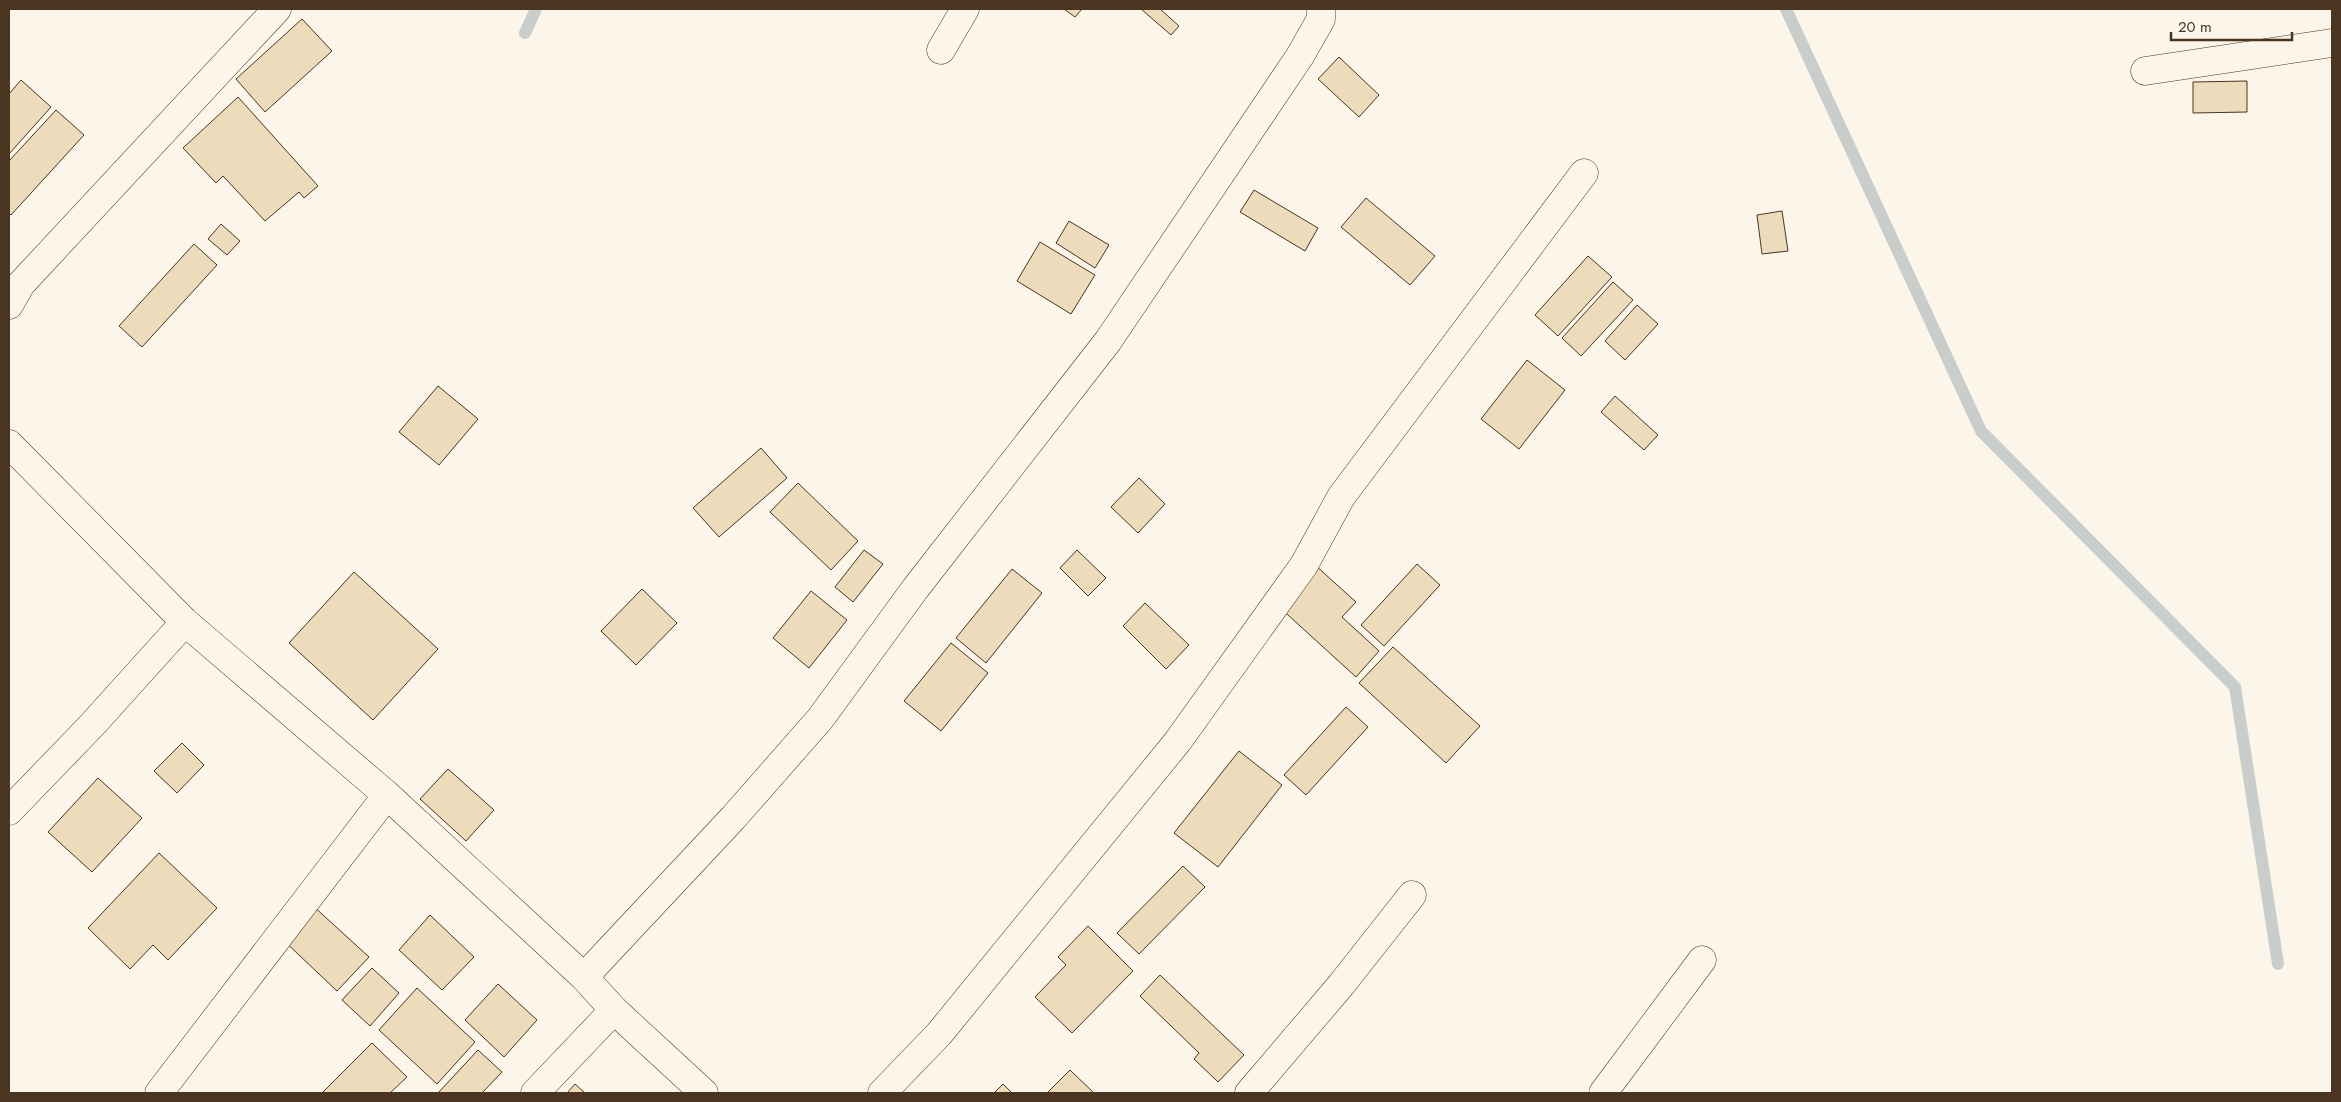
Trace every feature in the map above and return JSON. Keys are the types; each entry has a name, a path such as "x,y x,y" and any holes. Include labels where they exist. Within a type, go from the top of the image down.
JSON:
{"street":[{"path":"9,304 22,284 277,9"},
{"path":"941,50 965,9"},
{"path":"584,977 733,818 820,719 916,589 1108,342 1300,56 1321,19 1321,9"},
{"path":"2145,71 2332,43"},
{"path":"882,1093 939,1034 1178,741 1304,565 1341,496 1584,172"},
{"path":"9,444 185,622 387,795 584,977 614,1010 704,1093"},
{"path":"9,811 92,726 185,622"},
{"path":"159,1093 387,795"},
{"path":"1249,1093 1341,984 1412,894"},
{"path":"1603,1093 1702,960"},
{"path":"535,1093 614,1010"}],"building":[{"path":"1064,9 1082,9 1075,17"},
{"path":"1141,9 1160,9 1179,26 1171,35"},
{"path":"302,19 332,51 265,112 236,79"},
{"path":"1339,57 1379,95 1359,117 1318,79"},
{"path":"21,80 51,107 9,154 9,94"},
{"path":"2247,81 2247,112 2193,113 2193,82"},
{"path":"238,97 318,186 304,198 299,192 265,221 223,176 216,183 183,148"},
{"path":"56,110 84,135 11,215 9,213 9,161"},
{"path":"1254,190 1318,228 1305,251 1240,212"},
{"path":"1366,198 1435,256 1410,285 1341,227"},
{"path":"1782,211 1788,251 1762,254 1757,215"},
{"path":"1069,221 1109,245 1095,268 1056,243"},
{"path":"221,224 240,241 227,255 208,239"},
{"path":"1040,242 1095,275 1071,314 1017,281"},
{"path":"194,244 217,265 142,347 119,326"},
{"path":"1588,256 1612,277 1558,336 1535,315"},
{"path":"1613,282 1633,300 1581,356 1562,338"},
{"path":"1637,305 1658,324 1625,360 1605,341"},
{"path":"1527,360 1565,390 1519,449 1481,419"},
{"path":"438,386 478,419 439,465 399,432"},
{"path":"1615,396 1658,435 1644,450 1601,412"},
{"path":"761,448 787,478 719,537 693,508"},
{"path":"1139,478 1165,504 1138,533 1111,507"},
{"path":"798,483 858,541 831,570 770,512"},
{"path":"864,550 883,564 853,602 835,587"},
{"path":"1077,550 1106,578 1088,596 1060,568"},
{"path":"1417,564 1440,585 1384,646 1361,625"},
{"path":"1315,565 1356,602 1342,617 1379,651 1356,677 1277,605"},
{"path":"1012,569 1042,593 986,663 956,638"},
{"path":"354,572 438,649 373,720 289,643"},
{"path":"642,589 677,623 636,665 601,631"},
{"path":"811,591 847,620 809,668 773,638"},
{"path":"1145,603 1189,645 1166,669 1123,626"},
{"path":"951,643 988,673 941,731 904,701"},
{"path":"1393,647 1480,726 1446,763 1359,683"},
{"path":"1346,707 1368,727 1306,795 1284,775"},
{"path":"182,743 204,765 177,793 154,771"},
{"path":"1239,751 1282,785 1218,867 1174,833"},
{"path":"448,769 494,810 466,841 420,799"},
{"path":"98,778 142,818 92,872 48,832"},
{"path":"159,853 217,908 168,960 153,945 130,969 88,928"},
{"path":"1183,866 1205,887 1139,954 1117,933"},
{"path":"311,904 369,957 337,991 280,937"},
{"path":"430,915 474,957 442,990 399,950"},
{"path":"1088,926 1133,971 1072,1033 1035,997 1066,965 1058,957"},
{"path":"372,968 399,993 370,1026 342,1000"},
{"path":"1160,975 1244,1055 1218,1082 1194,1059 1199,1053 1140,996"},
{"path":"498,984 537,1020 504,1057 465,1020"},
{"path":"417,988 475,1042 437,1084 379,1030"},
{"path":"372,1043 407,1077 390,1093 322,1093"},
{"path":"478,1050 502,1072 482,1093 438,1093"},
{"path":"1070,1070 1094,1093 1047,1093"},
{"path":"575,1084 585,1093 567,1093"},
{"path":"1003,1084 1012,1093 994,1093"}],"waterway":[{"path":"525,33 536,9"},
{"path":"1786,9 1981,431 2235,687 2278,964"}]}
